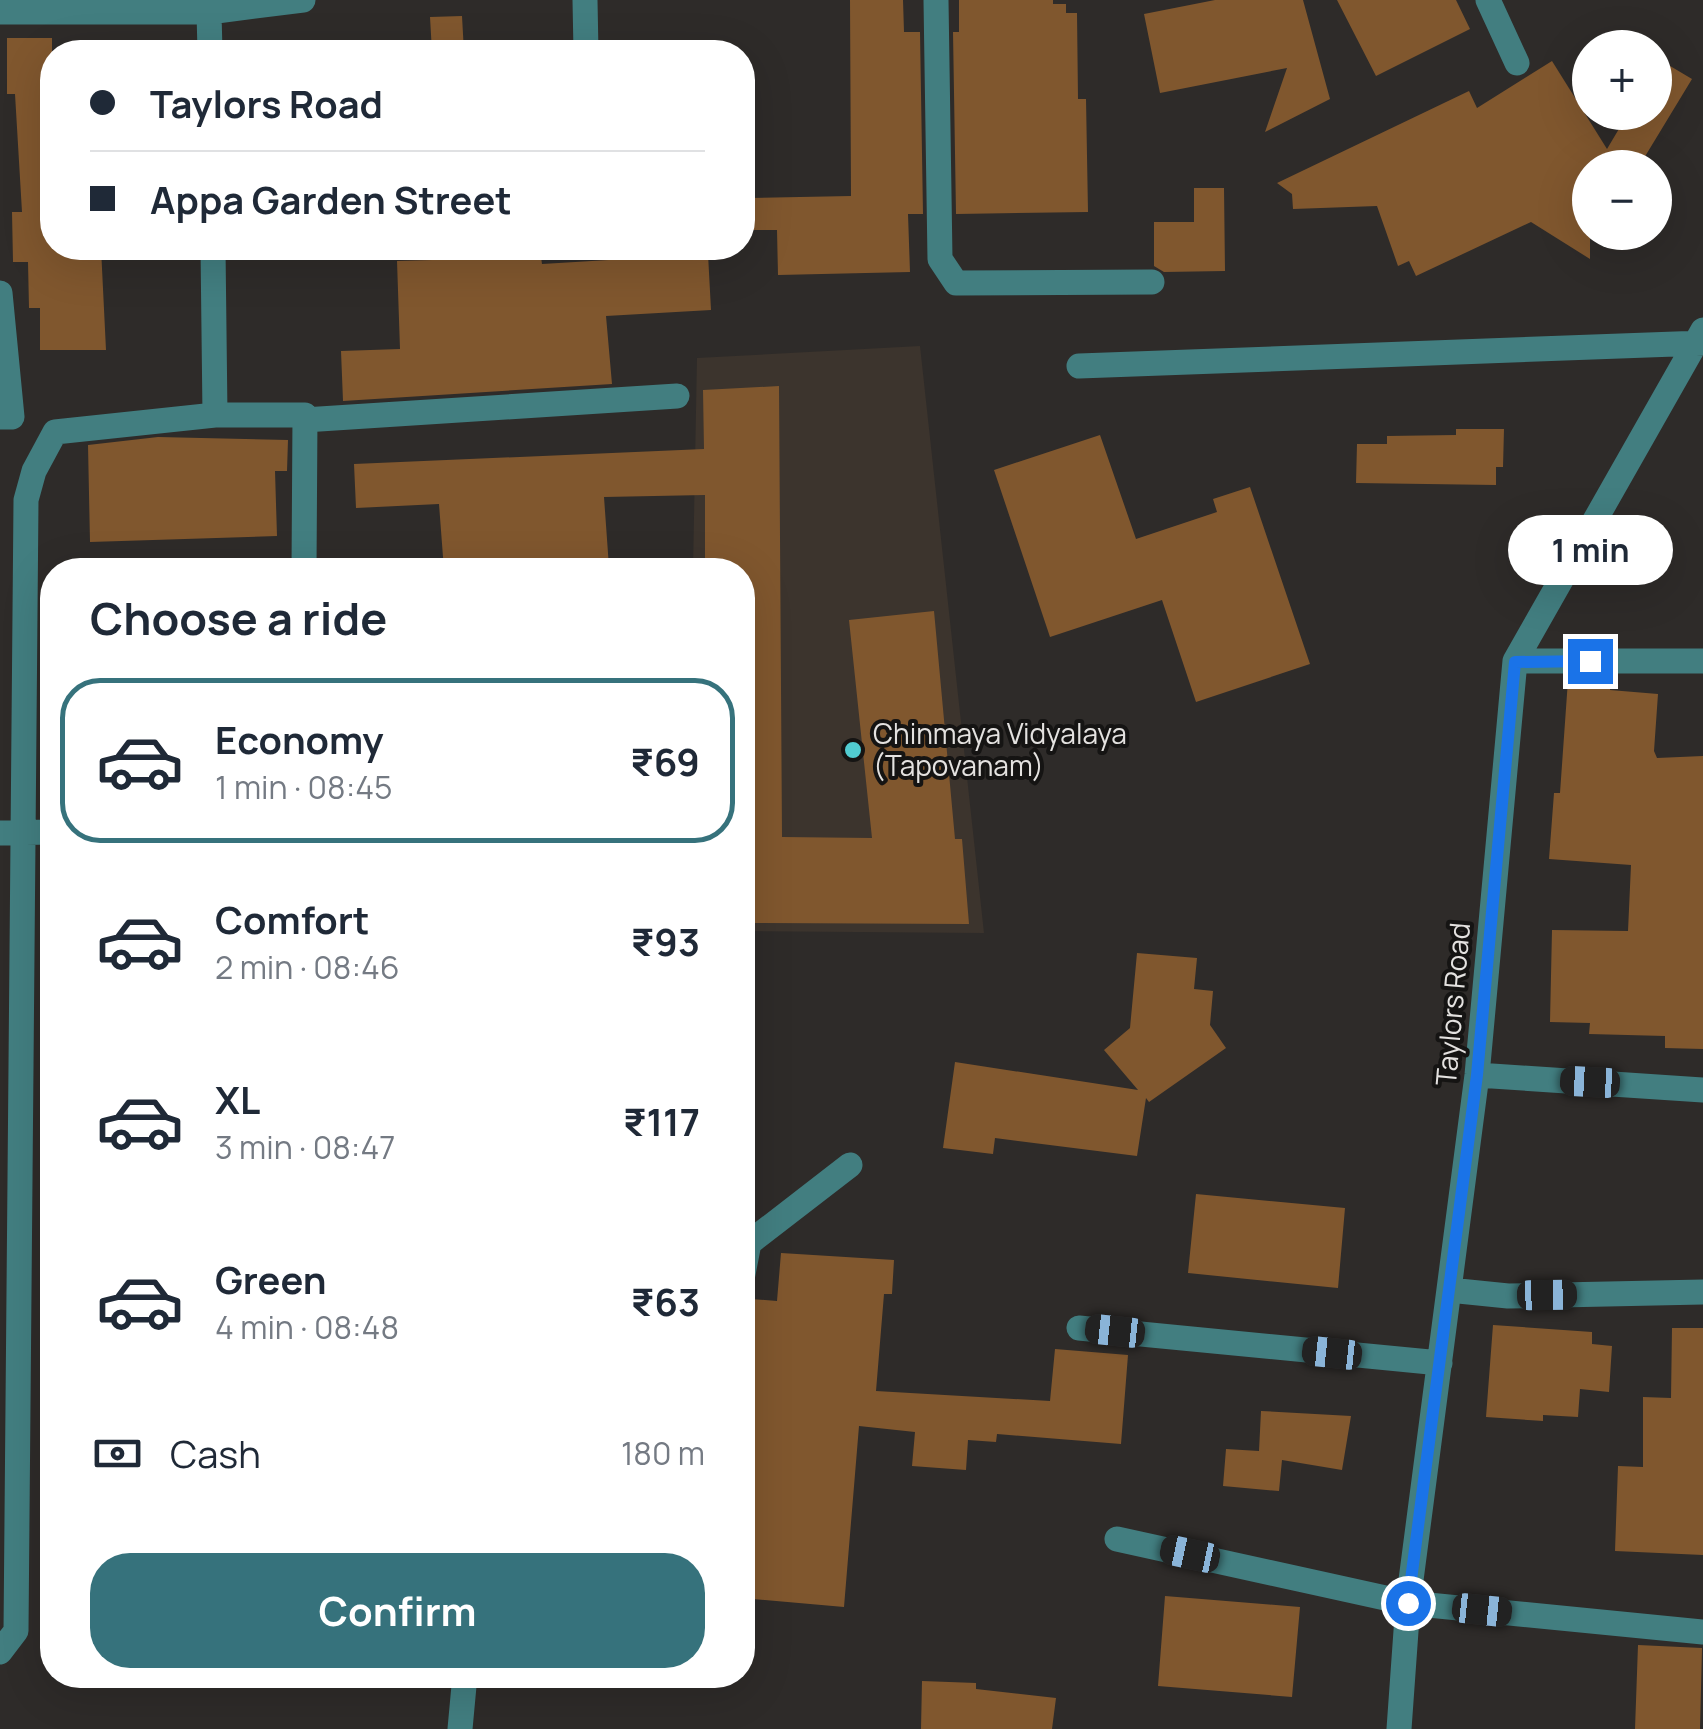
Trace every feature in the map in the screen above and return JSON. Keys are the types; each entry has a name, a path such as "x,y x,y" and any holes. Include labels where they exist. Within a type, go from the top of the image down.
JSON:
{"street":[{"path":"0,12 209,12 303,0"},
{"path":"584,0 586,40"},
{"path":"936,0 940,260 956,283 1152,282"},
{"path":"1488,0 1517,63"},
{"path":"209,12 210,40"},
{"path":"212,260 215,415"},
{"path":"0,293 12,417 0,417"},
{"path":"1079,366 1700,339"},
{"name":"Taylors Road","path":"1399,1729 1408,1603 1477,1075 1515,662 1700,339"},
{"path":"304,420 677,396"},
{"path":"0,1652 16,1631 11,832 26,500 40,457 55,432 215,415 305,415 304,558"},
{"path":"1515,662 1703,661"},
{"path":"11,832 40,832"},
{"path":"1477,1075 1703,1090"},
{"path":"755,1238 850,1165"},
{"path":"1449,1290 1508,1296 1703,1292"},
{"path":"1079,1328 1440,1364"},
{"path":"1117,1538 1408,1603 1703,1632"},
{"path":"460,1729 464,1688"}],"shaded area":[{"name":"Chinmaya Vidyalaya (Tapovanam)","path":"920,346 984,933 755,931 755,558 693,558 697,358"}],"building":[{"path":"850,0 903,0 904,32 920,32 923,214 908,214 910,272 778,275 777,230 755,230 755,198 851,196"},
{"path":"959,0 1053,0 1053,4 1066,4 1066,13 1077,13 1078,99 1086,99 1088,212 956,214 953,32 959,32"},
{"path":"1215,0 1303,0 1330,99 1265,132 1287,68 1160,93 1144,14"},
{"path":"1337,0 1456,0 1470,29 1376,76"},
{"path":"462,16 463,40 431,40 430,17"},
{"path":"7,38 52,38 40,40 40,260 102,260 106,350 40,350 40,308 29,308 28,262 13,262 12,212 22,212 15,94 7,94"},
{"path":"1552,61 1572,93 1572,130 1595,130 1607,149 1618,130 1661,130 1649,150 1572,150 1572,248 1531,222 1416,276 1409,261 1398,266 1377,206 1293,209 1292,194 1277,183 1469,91 1477,108"},
{"path":"1672,67 1692,79 1672,112"},
{"path":"1194,188 1224,188 1225,271 1164,272 1154,266 1154,222 1194,222"},
{"path":"1576,250 1590,250 1590,259"},
{"path":"541,260 542,264 708,260 711,310 606,316 612,384 343,401 341,351 400,349 397,261"},
{"path":"779,386 782,837 872,838 849,620 934,611 955,839 962,839 969,924 755,923 755,558 705,558 705,495 604,497 608,558 443,558 439,504 356,508 354,464 704,449 703,390"},
{"path":"1456,429 1504,429 1503,467 1496,467 1496,485 1356,483 1357,444 1387,444 1387,436 1456,435"},
{"path":"1100,435 1136,539 1217,512 1213,499 1250,487 1310,664 1196,702 1162,600 1050,637 994,470"},
{"path":"158,437 288,440 287,471 275,471 277,536 90,542 88,445"},
{"path":"1568,680 1610,683 1610,690 1658,694 1654,751 1657,758 1703,756 1703,1049 1665,1048 1665,1036 1589,1034 1590,1023 1550,1022 1552,930 1628,931 1631,865 1549,859 1554,793 1560,793"},
{"path":"1137,953 1197,958 1194,989 1213,991 1210,1025 1226,1048 1149,1102 1146,1098 1137,1156 995,1138 993,1154 943,1148 955,1062 1138,1090 1104,1050 1130,1028"},
{"path":"1196,1194 1345,1208 1338,1288 1188,1273"},
{"path":"781,1253 894,1260 892,1294 884,1294 876,1391 1050,1401 1055,1349 1128,1355 1121,1444 997,1434 996,1442 968,1440 966,1470 912,1466 915,1432 859,1426 844,1607 755,1599 755,1299 777,1301"},
{"path":"1493,1325 1592,1332 1592,1344 1612,1346 1609,1392 1580,1389 1578,1417 1543,1415 1543,1421 1486,1417"},
{"path":"1672,1328 1703,1328 1703,1555 1615,1551 1618,1466 1643,1467 1643,1397 1671,1398"},
{"path":"1261,1411 1351,1416 1342,1470 1282,1460 1279,1491 1223,1486 1226,1449 1259,1451"},
{"path":"1165,1596 1300,1607 1292,1697 1158,1686"},
{"path":"1638,1645 1702,1648 1700,1729 1635,1729"},
{"path":"922,1681 976,1683 976,1689 1056,1698 1052,1729 921,1729"}],"place":[{"name":"Chinmaya Vidyalaya (Tapovanam)","path":"853,750"}],"route":[{"path":"1408,1603 1477,1075 1515,662 1590,661"}]}
